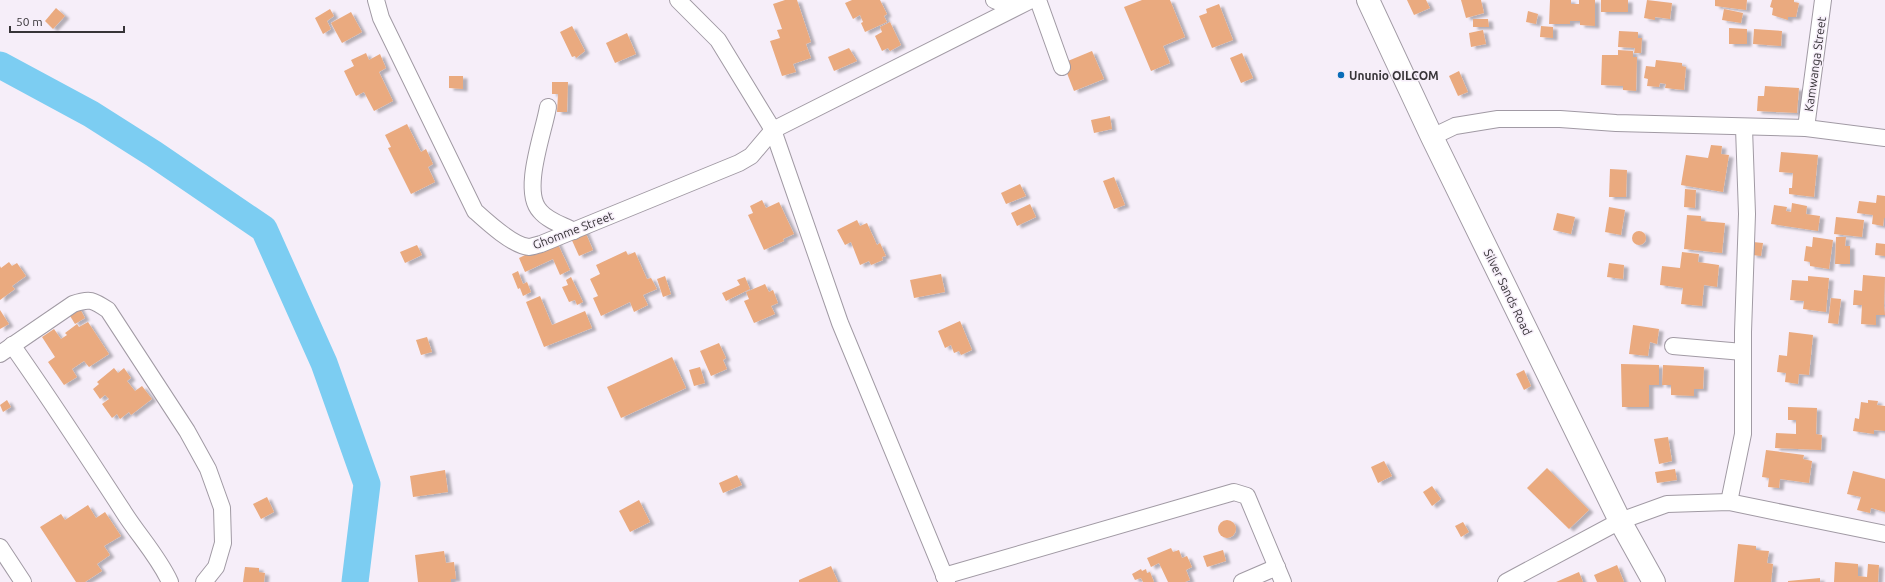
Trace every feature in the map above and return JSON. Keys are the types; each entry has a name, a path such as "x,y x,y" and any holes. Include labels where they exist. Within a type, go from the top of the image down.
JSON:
{"street":[{"name":"Ghomme Street","path":"376,0 381,18 475,211 484,220 522,245 530,247 541,244 739,164 751,156 773,130"},
{"path":"678,0 718,40 773,130 840,323 946,579 1234,492 1247,496 1280,575 1242,582"},
{"path":"994,0 1004,4 1024,3"},
{"path":"1038,0 1062,67"},
{"name":"Silver Sands Road","path":"1368,0 1432,137 1620,521 1654,582"},
{"name":"Kamwanga Street","path":"1806,128 1823,0"},
{"path":"773,130 1024,3"},
{"path":"548,107 533,177 532,193 535,204 545,216 574,231"},
{"path":"1432,137 1455,126 1498,119 1560,119 1616,123 1744,128 1806,128 1885,138"},
{"path":"1729,502 1743,434 1743,352 1747,214 1744,128"},
{"path":"170,582 164,568 131,524 47,395 6,349 73,304 85,300 94,301 108,310 187,431 208,469 222,508 223,543 216,567 204,582"},
{"path":"1673,346 1743,352"},
{"path":"1506,582 1620,521 1667,504 1729,502 1885,534"},
{"path":"0,546 23,582"}],"building":[{"path":"785,0 797,0 811,42 806,44 811,58 793,64 796,72 782,76 770,41 780,38 777,30 782,29 773,4"},
{"path":"852,0 880,0 887,14 884,16 887,22 865,32 861,23 863,22 860,15 853,19 845,3"},
{"path":"1142,0 1170,0 1185,37 1163,46 1170,63 1151,71 1124,7"},
{"path":"1407,0 1426,0 1430,8 1414,15"},
{"path":"1461,0 1481,0 1484,13 1466,18"},
{"path":"1550,0 1571,0 1571,4 1579,4 1579,0 1595,0 1595,26 1580,25 1580,21 1570,21 1570,24 1549,24"},
{"path":"1601,0 1628,0 1628,12 1601,12"},
{"path":"1647,0 1672,3 1670,19 1655,17 1655,20 1644,18"},
{"path":"1715,0 1747,0 1746,10 1715,6"},
{"path":"1772,0 1794,0 1794,2 1799,3 1796,17 1788,17 1788,20 1772,15 1773,8 1770,7"},
{"path":"1219,4 1233,40 1212,48 1199,16 1207,13 1206,9"},
{"path":"56,8 65,16 53,29 45,21"},
{"path":"330,9 334,16 327,21 331,29 323,34 315,18"},
{"path":"1724,9 1743,13 1741,23 1722,20"},
{"path":"1528,11 1538,14 1536,24 1526,22"},
{"path":"351,12 362,32 342,43 331,23"},
{"path":"1473,19 1488,19 1489,27 1473,27"},
{"path":"890,22 901,45 890,51 888,48 882,51 875,36 882,32 880,27"},
{"path":"572,26 585,51 576,58 575,56 572,57 560,32"},
{"path":"1541,26 1553,27 1553,38 1540,37"},
{"path":"1729,28 1747,29 1747,44 1729,44"},
{"path":"1754,29 1782,31 1781,46 1753,44"},
{"path":"1483,30 1486,44 1471,47 1469,33"},
{"path":"1619,31 1638,32 1638,38 1642,38 1641,53 1634,53 1635,48 1618,47"},
{"path":"627,33 636,54 615,63 606,43"},
{"path":"849,48 857,61 834,71 828,57"},
{"path":"1618,50 1633,51 1633,57 1637,57 1636,91 1623,90 1623,86 1601,85 1602,55 1618,55"},
{"path":"1092,51 1104,79 1074,91 1063,63"},
{"path":"366,53 369,60 380,54 386,68 379,72 393,101 374,111 364,92 356,96 344,71 354,66 351,60"},
{"path":"1242,53 1253,78 1241,83 1230,58"},
{"path":"1656,60 1682,63 1682,66 1686,67 1684,90 1665,88 1666,84 1660,83 1659,87 1647,86 1648,79 1644,78 1646,66 1655,67"},
{"path":"1459,71 1468,92 1458,96 1449,76"},
{"path":"449,76 463,76 463,89 449,88"},
{"path":"552,82 568,82 567,112 557,112 558,94 552,94"},
{"path":"1765,86 1799,88 1797,113 1757,111 1758,96 1764,96"},
{"path":"1110,116 1112,129 1094,133 1091,120"},
{"path":"407,124 421,152 426,149 433,164 428,167 435,182 411,194 388,148 391,147 385,135"},
{"path":"1711,145 1722,146 1721,154 1729,155 1723,192 1681,185 1686,155 1708,158"},
{"path":"1781,152 1818,155 1814,197 1789,194 1789,188 1792,188 1793,173 1779,172"},
{"path":"1610,169 1627,170 1626,197 1609,197"},
{"path":"1114,177 1125,205 1114,209 1103,181"},
{"path":"1020,184 1026,196 1006,204 1001,193"},
{"path":"1685,189 1696,190 1695,208 1684,207"},
{"path":"1877,195 1885,196 1885,218 1883,226 1872,224 1873,215 1857,213 1859,201 1876,203"},
{"path":"762,200 766,208 779,202 794,234 783,239 784,241 764,250 748,215 753,213 750,206"},
{"path":"1792,203 1807,206 1806,214 1820,216 1818,231 1771,224 1774,205 1787,207 1786,211 1791,212"},
{"path":"1030,204 1036,217 1017,226 1011,213"},
{"path":"1609,207 1625,210 1621,235 1605,232"},
{"path":"1557,213 1575,217 1571,234 1553,230"},
{"path":"1687,215 1701,216 1701,221 1725,223 1722,253 1684,249"},
{"path":"1836,217 1864,220 1862,237 1834,234"},
{"path":"857,220 860,226 867,223 877,245 880,243 886,256 882,257 883,260 871,265 869,261 860,265 851,242 845,245 837,230"},
{"path":"584,229 593,250 579,256 570,236"},
{"path":"1636,231 1642,231 1646,235 1646,241 1642,245 1636,245 1632,241 1632,235"},
{"path":"1813,237 1833,240 1829,269 1810,266 1810,262 1804,261 1806,246 1812,247"},
{"path":"1836,237 1846,237 1845,246 1850,246 1850,264 1835,264"},
{"path":"556,240 570,270 560,275 553,259 525,272 519,258"},
{"path":"1753,242 1763,243 1761,256 1752,255"},
{"path":"1876,243 1885,244 1885,256 1875,255"},
{"path":"417,245 422,255 405,263 400,252"},
{"path":"626,251 628,255 635,252 647,279 651,278 657,289 643,295 648,305 634,312 630,302 601,316 593,298 598,296 590,279 600,274 596,265"},
{"path":"1682,252 1699,254 1698,262 1719,265 1717,287 1704,285 1702,306 1681,304 1683,288 1660,285 1662,266 1680,268"},
{"path":"9,262 12,266 17,263 26,276 12,286 15,289 0,300 0,266 1,268"},
{"path":"1609,263 1624,265 1623,279 1607,277"},
{"path":"518,271 523,284 527,282 531,292 523,296 520,288 518,289 512,274"},
{"path":"941,274 945,292 914,298 910,280"},
{"path":"1863,275 1885,277 1885,315 1876,315 1876,325 1861,324 1862,305 1853,305 1854,290 1862,291"},
{"path":"665,276 671,294 663,297 657,279"},
{"path":"1808,276 1829,278 1826,312 1803,309 1804,301 1790,300 1792,280 1808,281"},
{"path":"571,277 583,302 577,305 575,300 569,302 562,287 568,285 566,280"},
{"path":"745,277 750,289 726,301 722,293 740,285 737,280"},
{"path":"765,284 769,292 773,290 778,303 771,306 775,314 754,323 744,301 749,299 746,292"},
{"path":"540,296 552,325 585,311 592,328 544,347 526,302"},
{"path":"1831,298 1841,299 1838,324 1828,323"},
{"path":"78,305 85,318 75,324 67,311"},
{"path":"0,310 9,324 0,329"},
{"path":"960,321 972,350 961,355 959,351 954,353 951,345 945,348 938,331"},
{"path":"88,322 109,354 89,367 84,361 72,369 77,377 64,385 48,362 55,357 42,337 54,329 61,339 67,335 65,333 77,324 79,327"},
{"path":"1633,325 1659,329 1657,344 1650,342 1648,356 1629,354"},
{"path":"1789,332 1813,335 1809,375 1799,374 1798,384 1785,382 1786,373 1777,372 1779,355 1787,356"},
{"path":"427,337 432,352 421,355 416,340"},
{"path":"719,343 726,358 723,360 727,369 711,376 700,351"},
{"path":"672,357 686,388 621,418 607,387"},
{"path":"1621,364 1659,365 1659,385 1649,385 1649,407 1622,407"},
{"path":"1663,365 1704,367 1703,389 1694,389 1694,396 1671,395 1671,385 1662,385"},
{"path":"700,367 705,383 694,386 689,370"},
{"path":"114,368 118,373 124,368 131,378 127,381 135,391 142,386 152,399 131,415 129,412 120,419 117,414 112,418 102,404 109,399 105,395 100,399 93,389 99,384 97,382"},
{"path":"1524,370 1531,386 1524,390 1516,374"},
{"path":"7,400 11,407 3,412 0,405"},
{"path":"1868,400 1878,401 1877,405 1885,406 1885,431 1874,430 1874,434 1853,431 1855,418 1859,419 1861,402 1868,403"},
{"path":"1788,407 1817,408 1816,434 1822,435 1821,450 1775,448 1776,433 1796,434 1796,420 1788,420"},
{"path":"1668,437 1672,461 1659,464 1654,439"},
{"path":"1766,450 1804,455 1803,459 1812,461 1809,483 1780,479 1779,488 1768,487 1769,478 1762,477"},
{"path":"1384,461 1392,476 1378,483 1371,467"},
{"path":"1547,468 1589,510 1569,529 1527,488"},
{"path":"1675,469 1677,480 1657,483 1655,472"},
{"path":"445,470 448,492 413,497 410,476"},
{"path":"1853,471 1885,479 1885,512 1871,508 1870,513 1857,510 1861,497 1847,494"},
{"path":"737,475 742,485 723,493 719,483"},
{"path":"1432,486 1441,499 1432,506 1423,492"},
{"path":"267,497 274,512 261,519 253,504"},
{"path":"639,500 650,522 630,532 619,511"},
{"path":"88,505 96,518 105,512 121,536 104,546 110,555 97,564 102,571 85,582 76,582 40,527 61,514 65,520"},
{"path":"1223,520 1231,520 1236,525 1234,536 1231,538 1223,538 1218,533 1218,525"},
{"path":"1463,522 1469,532 1461,537 1455,526"},
{"path":"1738,544 1756,546 1756,550 1769,551 1767,563 1773,564 1771,582 1734,582"},
{"path":"1171,548 1173,552 1179,550 1182,558 1187,556 1192,567 1186,570 1190,580 1185,582 1168,582 1159,563 1151,567 1147,558"},
{"path":"1223,550 1226,561 1207,567 1203,556"},
{"path":"444,551 446,563 454,562 456,579 451,579 451,582 418,582 415,555"},
{"path":"1835,562 1858,564 1858,576 1867,577 1868,564 1879,565 1878,582 1834,582"},
{"path":"1617,565 1624,582 1597,582 1594,575"},
{"path":"831,566 838,582 799,582 799,580"},
{"path":"245,567 259,568 259,572 265,573 264,582 243,582"},
{"path":"1141,569 1142,571 1146,569 1147,573 1150,572 1154,582 1143,582 1141,578 1135,580 1132,574"},
{"path":"1579,572 1583,582 1556,582"},
{"path":"1820,578 1820,582 1788,582 1788,581"}],"waterway":[{"path":"0,65 91,114 154,154 264,229 324,363 367,484 355,582"}],"place":[{"name":"Ununio OILCOM","path":"1341,75"}]}
